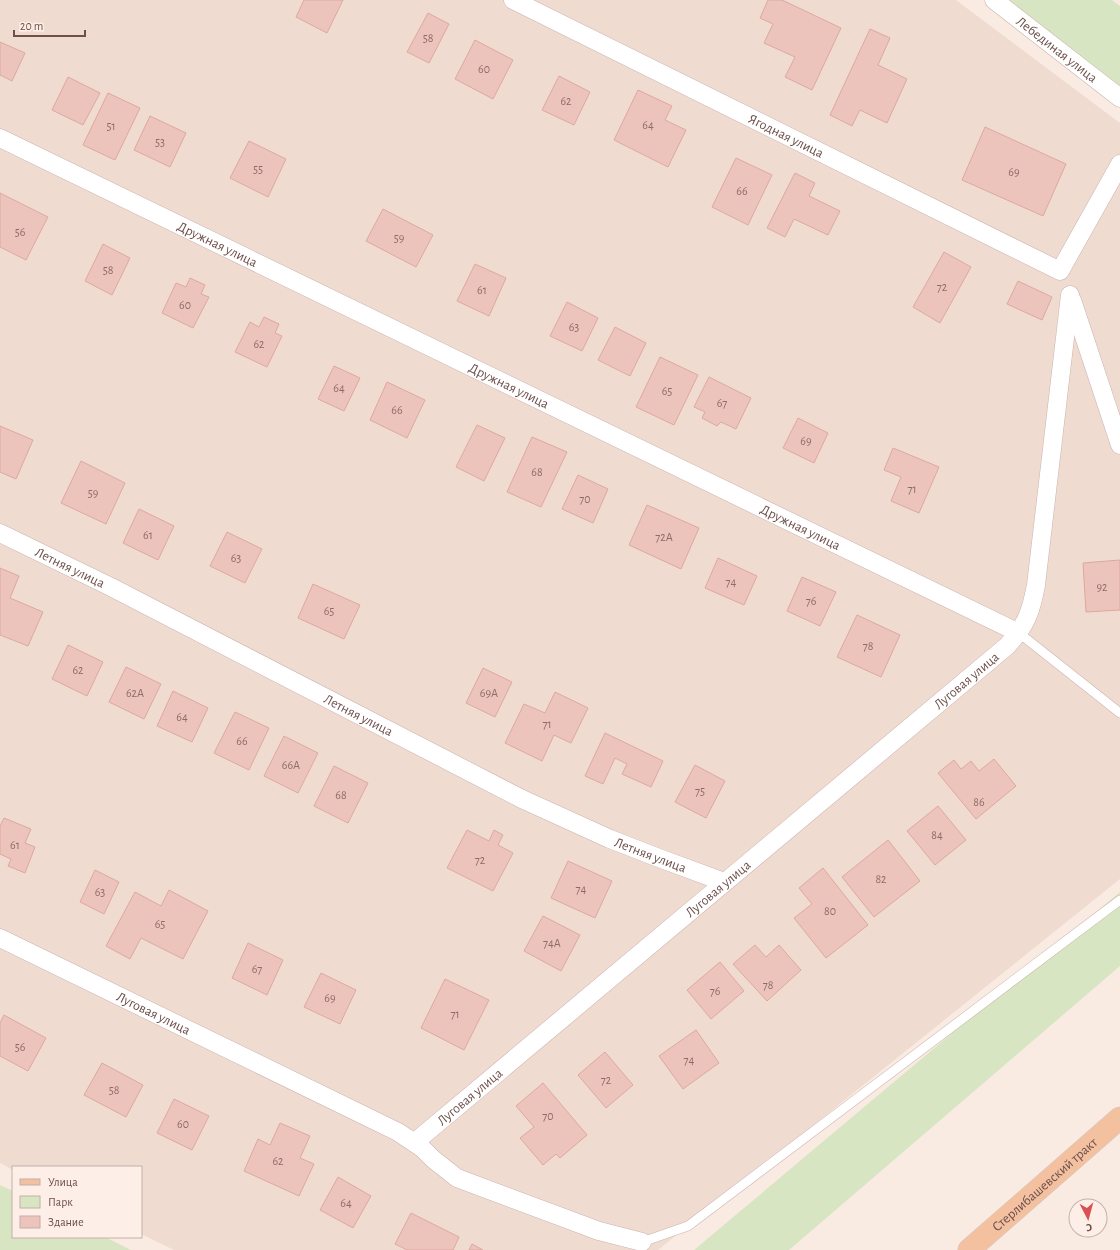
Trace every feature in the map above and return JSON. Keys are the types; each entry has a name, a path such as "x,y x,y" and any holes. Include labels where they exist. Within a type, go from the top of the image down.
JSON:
{"main road":[{"name":"Стерлибашевский тракт","path":"969,1250 1120,1118"}],"street":[{"name":"Ягодная улица","path":"513,0 1060,270 1120,164"},
{"name":"Лебединая улица","path":"994,0 1120,98"},
{"name":"Дружная улица","path":"0,138 1019,633"},
{"name":"Луговая улица","path":"415,1142 1000,651 1019,633 1033,605 1070,295 1120,445"},
{"name":"Летняя улица","path":"0,533 118,591 534,805 610,839 724,882"},
{"name":"Луговая улица","path":"0,938 398,1132 415,1142 457,1178 599,1231 642,1242"}],"lane":[{"path":"1019,633 1120,713"},
{"path":"642,1242 688,1226 1120,900"}],"shaded area":[{"path":"0,0 956,0 1120,123 1120,879 658,1250 174,1250 142,1234 142,1166 12,1166 12,1169 0,1163"}],"green space":[{"path":"990,0 1112,0 1120,6 1120,92"},
{"path":"1120,892 1120,966 789,1250 694,1250"},
{"path":"0,1185 12,1191 12,1238 107,1238 131,1250 0,1250"}],"building":[{"path":"304,0 343,0 327,33 296,17"},
{"path":"768,0 782,0 841,28 812,90 785,77 795,57 764,43 773,24 760,18"},
{"path":"428,13 449,24 429,63 407,52"},
{"path":"870,29 890,38 878,65 907,79 887,123 860,110 852,126 830,115"},
{"path":"475,40 513,60 493,99 455,79"},
{"path":"0,42 25,53 12,81 0,75"},
{"path":"559,76 590,92 574,125 542,110"},
{"path":"68,77 100,93 83,125 52,110"},
{"path":"638,90 672,106 665,120 686,130 668,167 614,140"},
{"path":"108,93 140,108 115,160 83,145"},
{"path":"150,116 186,133 170,167 134,150"},
{"path":"985,127 1066,164 1043,216 962,180"},
{"path":"249,141 286,159 268,197 230,178"},
{"path":"736,158 772,175 748,225 712,207"},
{"path":"795,173 815,183 809,196 840,211 828,235 794,219 785,237 767,228"},
{"path":"0,193 48,217 26,260 0,247"},
{"path":"383,209 433,235 416,267 366,241"},
{"path":"103,244 130,258 112,295 85,281"},
{"path":"944,252 971,267 940,323 913,307"},
{"path":"475,264 506,278 489,316 457,301"},
{"path":"190,278 205,285 201,294 209,297 193,328 162,313 176,283 186,287"},
{"path":"1018,281 1052,297 1042,320 1007,304"},
{"path":"567,302 598,318 582,351 550,336"},
{"path":"264,317 279,324 275,333 282,336 267,367 235,352 250,322 259,327"},
{"path":"615,327 646,343 630,376 598,360"},
{"path":"660,357 698,375 674,425 636,407"},
{"path":"334,366 360,378 344,411 318,399"},
{"path":"709,377 751,398 736,429 721,422 717,426 702,418 705,412 694,407"},
{"path":"387,382 425,400 407,438 370,420"},
{"path":"798,418 828,433 814,463 783,448"},
{"path":"477,425 505,438 484,481 456,467"},
{"path":"0,426 33,440 16,479 0,472"},
{"path":"532,437 567,452 541,507 507,492"},
{"path":"893,448 939,467 919,513 891,501 901,477 884,470"},
{"path":"81,461 125,483 106,524 61,503"},
{"path":"578,475 608,489 593,523 562,509"},
{"path":"647,505 699,528 681,569 629,545"},
{"path":"139,509 174,526 158,560 123,543"},
{"path":"227,532 262,549 245,583 210,566"},
{"path":"718,558 757,576 744,605 705,588"},
{"path":"1120,560 1120,610 1086,612 1083,563"},
{"path":"0,568 19,576 10,598 43,612 28,646 0,635"},
{"path":"802,577 836,592 820,626 787,611"},
{"path":"313,584 360,605 344,639 298,618"},
{"path":"857,615 900,635 881,677 837,657"},
{"path":"68,645 103,662 87,696 52,679"},
{"path":"126,667 161,684 144,719 109,702"},
{"path":"483,668 512,682 495,717 466,703"},
{"path":"173,691 208,708 192,742 157,726"},
{"path":"555,692 588,708 571,743 554,735 542,761 505,743 524,704 545,713"},
{"path":"235,712 269,728 249,770 214,753"},
{"path":"605,733 663,761 651,787 622,774 627,764 615,758 603,784 585,776"},
{"path":"284,736 318,753 298,793 264,776"},
{"path":"994,759 1016,786 976,819 938,773 954,760 961,769 971,761 979,771"},
{"path":"695,765 725,781 706,818 675,802"},
{"path":"334,766 368,783 348,823 314,806"},
{"path":"938,806 966,840 935,865 907,831"},
{"path":"4,818 31,829 25,843 35,847 25,873 8,866 11,859 0,854 0,826"},
{"path":"467,830 489,841 494,830 503,835 498,845 513,853 493,891 447,868"},
{"path":"888,840 920,881 874,917 842,877"},
{"path":"568,861 612,881 595,918 551,898"},
{"path":"823,868 868,925 826,958 794,918 812,904 799,888"},
{"path":"95,870 119,882 104,914 80,902"},
{"path":"169,890 208,911 183,959 141,938 130,959 106,946 135,892 161,906"},
{"path":"543,916 580,935 561,971 524,951"},
{"path":"248,943 283,960 267,995 232,978"},
{"path":"755,945 766,957 779,945 801,970 767,1001 733,964"},
{"path":"720,962 744,991 711,1019 687,990"},
{"path":"321,973 356,990 340,1024 304,1007"},
{"path":"445,979 489,1000 464,1050 421,1028"},
{"path":"4,1015 46,1038 28,1071 0,1056 0,1023"},
{"path":"696,1030 719,1063 683,1089 659,1056"},
{"path":"605,1052 633,1085 606,1108 578,1075"},
{"path":"102,1063 143,1085 126,1117 84,1095"},
{"path":"543,1083 587,1135 560,1158 556,1154 543,1165 520,1138 534,1127 516,1106"},
{"path":"174,1099 209,1116 192,1150 157,1133"},
{"path":"280,1123 310,1136 300,1158 314,1164 299,1196 244,1171 258,1139 270,1145"},
{"path":"338,1177 371,1196 353,1228 320,1210"},
{"path":"411,1213 459,1237 453,1250 407,1250 395,1244"},
{"path":"472,1244 483,1250 469,1250"}]}
